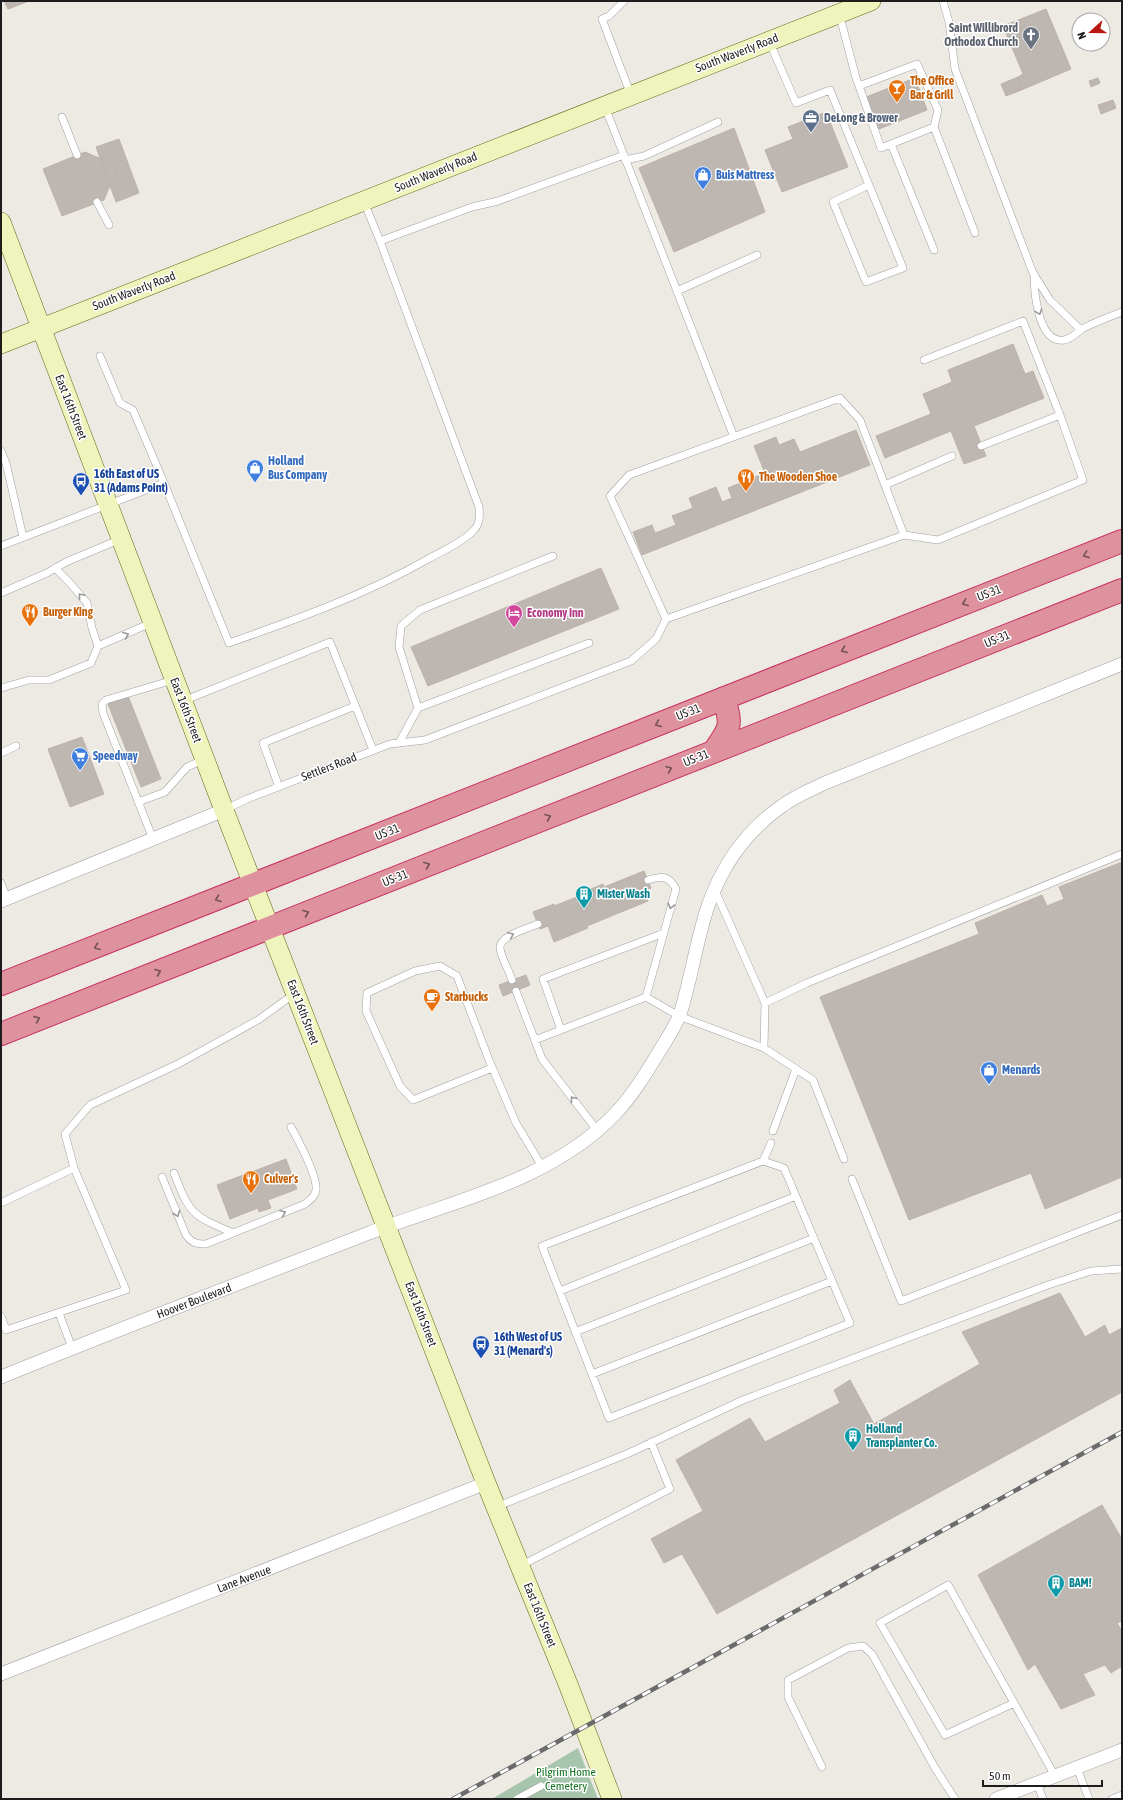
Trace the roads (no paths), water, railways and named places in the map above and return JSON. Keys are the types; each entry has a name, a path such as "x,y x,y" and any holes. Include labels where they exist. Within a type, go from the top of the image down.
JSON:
{"highway":[{"name":"US 31","path":"1,984 1122,541"},
{"name":"US-31","path":"1,1034 1122,590"},
{"path":"714,751 726,733 730,719 724,698"}],"main road":[{"name":"South Waverly Road","path":"1,344 871,1"},
{"name":"East 16th Street","path":"1,222 224,810 486,1483 568,1684 612,1799"}],"street":[{"name":"Hoover Boulevard","path":"1,1378 72,1348 387,1226 502,1186 543,1168 597,1130 616,1113 640,1083 679,1016 706,911 714,888 727,864 746,838 762,821 784,804 804,793 871,763 1122,664"},
{"name":"Settlers Road","path":"4,900 224,810"},
{"name":"Lane Avenue","path":"1,1674 486,1483"},
{"path":"996,1799 1122,1750"}],"lane":[{"path":"624,1 609,16 602,19 631,95"},
{"path":"943,1 949,22 952,56 959,82 1034,273 1050,300 1081,330"},
{"path":"839,13 859,86 881,148 934,127"},
{"path":"769,41 796,102 830,90 903,268 866,282 833,202 869,186"},
{"path":"859,86 917,64 938,110 934,127 975,233"},
{"path":"604,106 734,437"},
{"path":"62,117 77,156"},
{"path":"380,241 472,207 498,201 624,158 644,156 718,122"},
{"path":"891,144 934,250"},
{"path":"100,356 120,403 133,410 229,643 303,617 394,578 452,546 472,532 480,520 479,507 380,241 363,201"},
{"path":"97,202 109,225"},
{"path":"677,291 757,255"},
{"path":"1034,273 1037,308 1048,335 1053,339 1058,340 1073,337 1081,330 1122,312"},
{"path":"904,535 860,420 840,398 630,475 610,496 666,619 904,535 938,540 1083,480 1060,415 1023,321 924,360"},
{"path":"982,446 1060,415"},
{"path":"1,451 6,464 24,537"},
{"path":"885,485 952,456"},
{"path":"1,546 108,503 164,483"},
{"path":"1,593 66,562 121,539"},
{"path":"418,708 399,647 401,626 420,610 553,556"},
{"path":"1,688 29,680 49,680 91,663 98,646 92,628 87,603 55,568"},
{"name":"Settlers Road","path":"224,810 373,750 390,744 425,740 631,661 656,639 666,619"},
{"path":"98,646 153,622"},
{"path":"183,701 330,642 373,750"},
{"path":"399,743 418,708 589,643"},
{"path":"152,839 103,713 102,704 106,700 174,679"},
{"path":"279,787 263,743 355,706"},
{"path":"1,753 16,746"},
{"path":"138,802 165,792 187,767 205,760"},
{"path":"765,1004 807,983 1122,854"},
{"path":"646,997 676,889 672,881 666,877 659,876 648,880"},
{"path":"1,883 4,900"},
{"path":"714,888 765,1004 764,1048"},
{"path":"512,980 500,948 501,942 506,937 538,924"},
{"path":"561,1030 543,979 664,933"},
{"path":"492,1068 413,1100 400,1086 366,1011 367,993 415,971 440,966 457,976 492,1068 516,1123 543,1168"},
{"path":"516,991 542,1059 597,1130"},
{"path":"1,1316 6,1330 126,1290 74,1168 65,1134 90,1105 178,1064 258,1020 296,993"},
{"path":"646,997 679,1016 764,1048 813,1080 844,1159"},
{"path":"535,1040 646,997"},
{"path":"773,1131 796,1069"},
{"path":"162,1178 186,1235 191,1242 206,1244 305,1204 313,1197 316,1190 315,1182 304,1152 291,1127"},
{"path":"763,1161 770,1143"},
{"path":"763,1161 784,1168 796,1196 850,1323 609,1418 542,1246 763,1161"},
{"path":"1,1203 74,1168"},
{"path":"174,1173 185,1202 196,1215 205,1221 233,1232"},
{"path":"852,1179 901,1301 1122,1215"},
{"path":"560,1291 796,1196"},
{"path":"575,1332 814,1238"},
{"path":"496,1508 652,1442 743,1400 1048,1285 1091,1271 1122,1269"},
{"path":"592,1374 832,1281"},
{"path":"59,1313 72,1348"},
{"path":"520,1566 670,1489 652,1442"},
{"path":"1014,1703 945,1735 880,1623 948,1585 1055,1776"},
{"path":"822,1767 788,1697 788,1680 848,1648 863,1646 872,1654 935,1768 955,1799"},
{"path":"1077,1768 1089,1799"},
{"path":"1037,1783 1043,1799"},
{"path":"519,1799 541,1786"},
{"path":"1112,1799 1122,1795"}],"railway":[{"path":"453,1799 1122,1432"}],"place":[{"name":"Saint Willibrord Orthodox Church","path":"1031,50"},
{"name":"The Office Bar & Grill","path":"897,103"},
{"name":"DeLong & Brower","path":"811,133"},
{"name":"Buis Mattress","path":"703,190"},
{"name":"Holland Bus Company","path":"255,483"},
{"name":"The Wooden Shoe","path":"746,492"},
{"name":"16th East of US 31 (Adams Point)","path":"81,496"},
{"name":"Burger King","path":"30,627"},
{"name":"Economy Inn","path":"514,628"},
{"name":"Speedway","path":"80,771"},
{"name":"Mister Wash","path":"584,909"},
{"name":"Starbucks","path":"432,1012"},
{"name":"Menards","path":"989,1085"},
{"name":"Culver's","path":"251,1194"},
{"name":"16th West of US 31 (Menard's)","path":"481,1359"},
{"name":"Holland Transplanter Co.","path":"853,1451"},
{"name":"BAM!","path":"1056,1598"}],"park label":[{"name":"Pilgrim Home Cemetery","path":"566,1779"}]}
